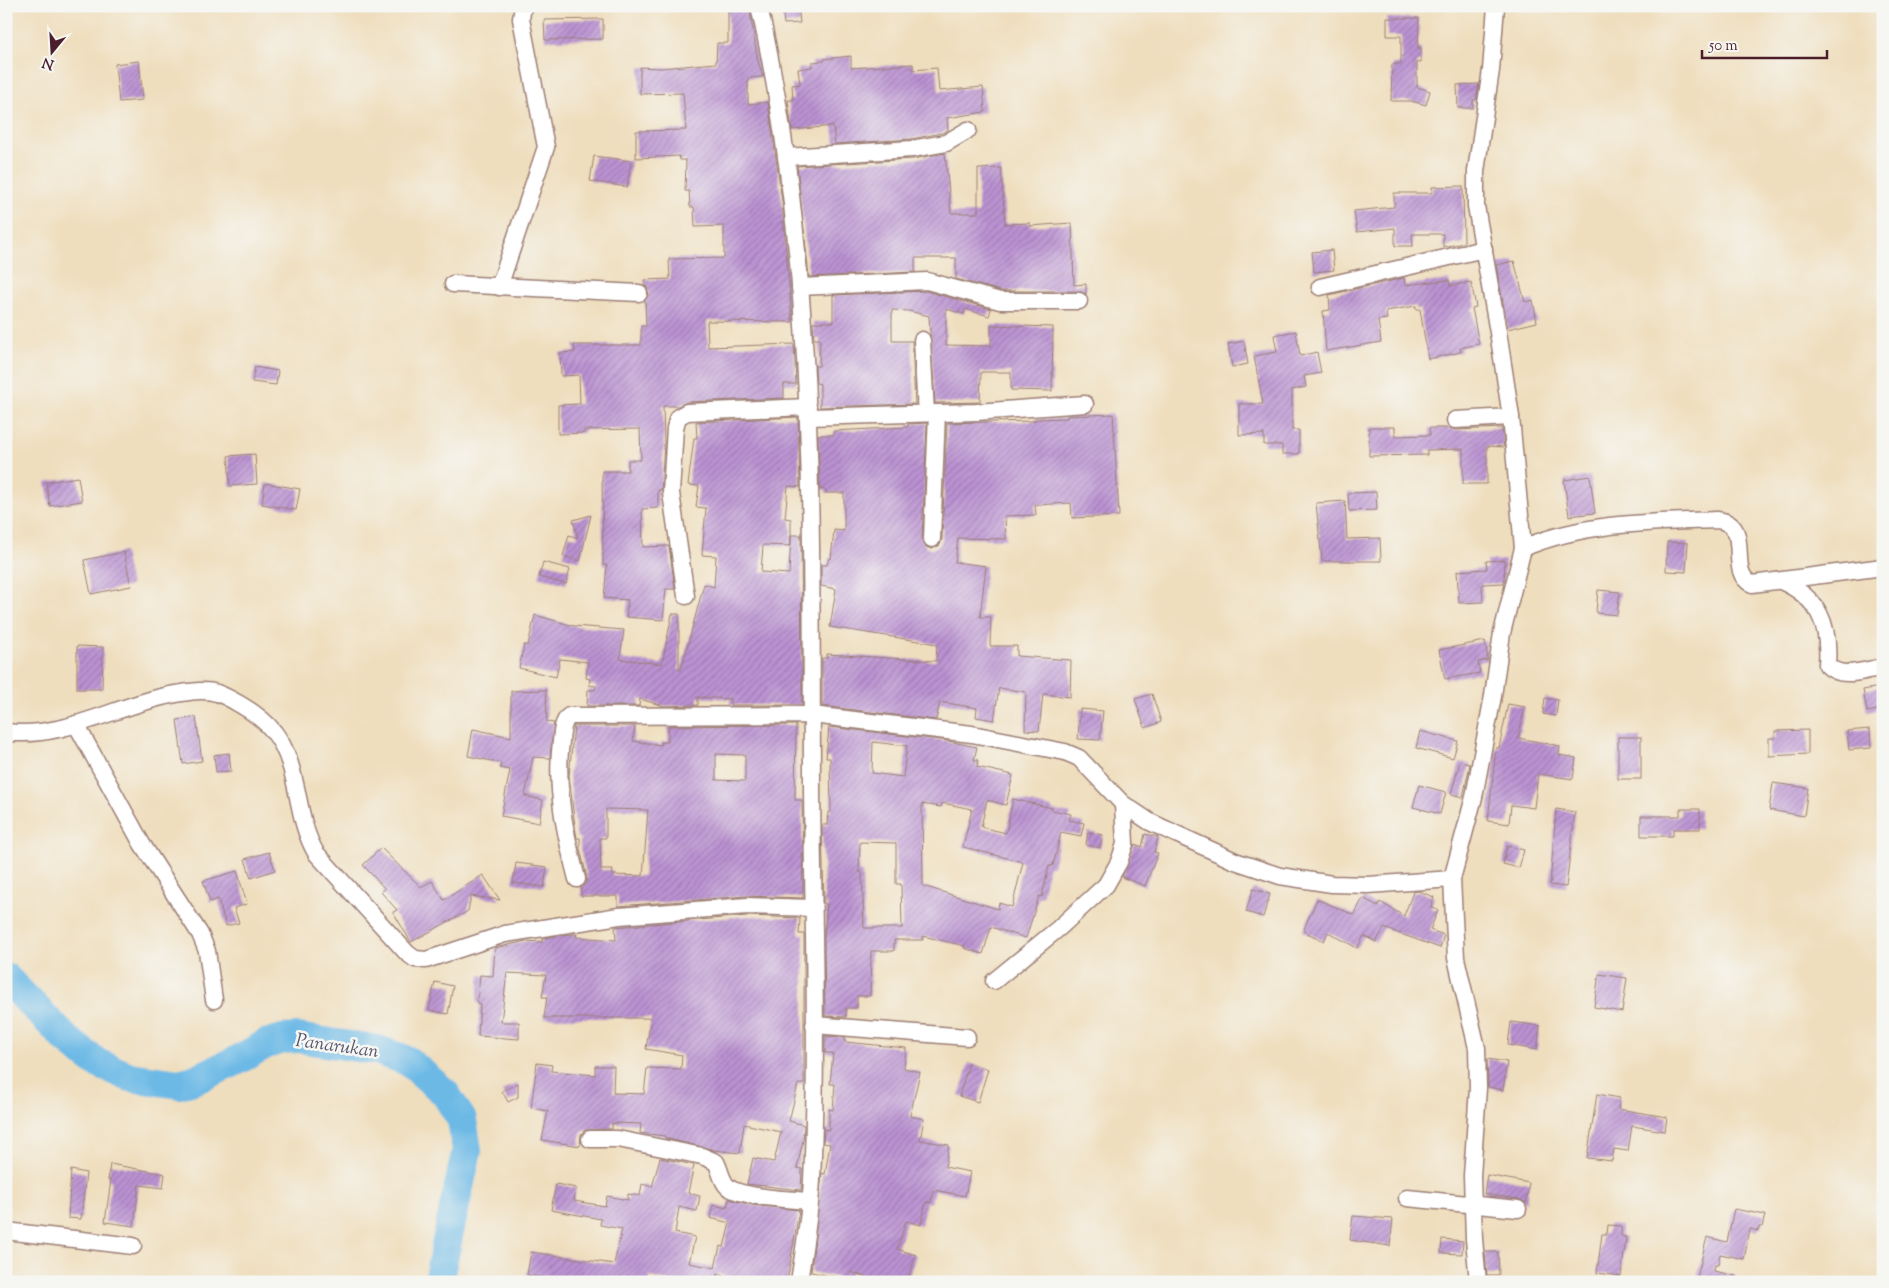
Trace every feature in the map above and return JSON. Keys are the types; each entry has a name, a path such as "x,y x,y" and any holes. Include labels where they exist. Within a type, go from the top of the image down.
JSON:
{"street":[{"path":"499,287 546,147 521,19 523,6"},
{"path":"759,6 771,58 786,156 800,287 808,412 814,1025 810,1201 800,1282"},
{"path":"1478,1282 1473,1206 1473,1143 1478,1088 1477,1048 1456,958 1452,879 1474,797 1493,696 1502,633 1523,548 1510,418 1476,206 1476,171 1491,70 1496,6"},
{"path":"786,156 912,149 946,143 968,130"},
{"path":"1320,287 1484,249"},
{"path":"800,287 927,281 1000,301 1079,301"},
{"path":"453,284 639,292"},
{"path":"922,340 931,413 932,539"},
{"path":"686,596 671,493 675,433 678,417 687,412 931,413 1085,404"},
{"path":"1455,420 1510,418"},
{"path":"1523,548 1542,540 1616,524 1726,521 1732,524 1736,532 1742,575 1746,581 1752,584 1883,567"},
{"path":"1782,581 1798,589 1814,604 1827,634 1827,664 1832,669 1843,673 1883,667"},
{"path":"6,732 44,731 76,724 154,697 193,691 218,694 245,708 262,720 274,732 284,748 300,797 307,834 316,853 407,953 418,960 431,959 463,946 505,934 619,916 747,906 813,908"},
{"path":"577,879 562,814 559,787 562,729 564,722 569,716 812,715 972,734 1065,752 1079,758 1123,804 1150,822 1235,861 1280,876 1332,884 1359,885 1452,879"},
{"path":"76,724 142,844 200,934 207,951 214,1000"},
{"path":"994,981 1059,928 1106,885 1119,862 1125,844 1123,804"},
{"path":"814,1025 966,1037"},
{"path":"590,1139 618,1139 702,1156 716,1162 724,1182 732,1190 766,1197 810,1201"},
{"path":"1407,1198 1518,1209"},
{"path":"6,1232 132,1246"}],"building":[{"path":"728,6 749,6 758,62 763,77 748,78 748,104 768,102 782,201 792,322 707,321 708,347 794,344 796,384 784,384 784,398 687,402 678,406 663,406 664,444 661,490 658,490 658,508 642,509 643,547 669,546 675,589 666,589 663,620 626,617 628,600 604,598 607,565 603,565 602,471 628,471 628,460 641,460 640,429 584,430 584,433 558,434 558,405 580,404 579,375 561,376 560,353 575,352 574,345 641,345 641,326 646,326 645,300 649,294 644,280 670,279 669,259 724,258 724,226 695,227 694,207 690,207 689,191 685,191 686,160 680,160 679,156 636,158 636,131 686,130 683,93 640,94 640,67 661,68 716,63 717,43 728,43"},
{"path":"782,6 798,6 800,23 784,24"},
{"path":"1387,18 1419,18 1418,48 1421,48 1421,62 1417,62 1417,87 1430,91 1426,105 1411,101 1391,101 1392,64 1401,64 1401,36 1387,36"},
{"path":"603,19 603,39 545,40 544,20"},
{"path":"851,56 851,68 913,64 913,70 937,68 939,91 983,87 985,112 947,118 948,130 911,139 835,144 833,126 792,130 788,100 793,100 792,85 800,84 798,69 812,67 812,62 824,61 824,59"},
{"path":"139,61 143,100 119,102 115,64"},
{"path":"1479,84 1476,100 1473,100 1473,108 1458,108 1457,85"},
{"path":"945,153 951,213 978,213 978,169 1001,168 1005,224 1030,223 1030,226 1072,223 1074,285 1086,284 1086,294 1079,291 1001,291 956,279 956,258 915,258 915,272 809,277 797,166 913,159"},
{"path":"594,156 631,161 627,187 590,181"},
{"path":"1463,186 1464,243 1443,247 1443,234 1412,234 1413,246 1395,246 1395,228 1357,232 1354,211 1394,207 1394,193 1432,193 1432,187"},
{"path":"1332,250 1334,270 1314,272 1312,252"},
{"path":"1514,261 1525,302 1533,300 1537,322 1508,329 1496,265"},
{"path":"1404,278 1405,285 1449,280 1450,286 1471,282 1476,307 1472,308 1479,344 1460,348 1461,352 1428,359 1420,309 1416,309 1416,306 1386,311 1387,319 1378,320 1381,342 1326,351 1323,311 1330,310 1329,295"},
{"path":"926,291 991,309 989,316 965,309 964,314 946,309 946,345 991,346 991,325 1053,327 1052,391 1011,390 1011,372 981,372 980,402 935,403 929,316 909,311 892,310 892,341 912,341 915,404 820,407 820,384 816,383 815,366 819,366 820,339 814,339 813,322 833,322 833,295"},
{"path":"1296,331 1300,356 1317,352 1321,373 1304,376 1306,387 1292,390 1292,430 1299,430 1299,454 1282,454 1282,445 1264,445 1264,434 1239,435 1239,404 1263,404 1254,356 1277,352 1274,335"},
{"path":"1244,341 1248,364 1232,367 1228,344"},
{"path":"255,367 278,371 276,385 252,382"},
{"path":"1113,414 1119,516 1072,518 1071,503 1035,505 1036,515 1005,516 1006,539 958,538 955,562 986,566 980,617 991,617 990,646 1017,646 1017,656 1071,660 1070,697 1043,694 1039,731 1025,730 1026,692 999,688 994,720 976,717 977,708 940,702 936,720 822,706 822,658 827,658 827,654 936,661 937,644 830,627 836,589 821,586 821,565 827,565 829,558 831,559 834,530 844,531 844,493 826,493 826,490 820,489 818,435 834,435 834,431 908,427 908,424 927,423 922,539 926,547 932,549 940,545 942,539 947,423 1035,421 1035,419 1067,418 1067,416"},
{"path":"798,417 800,487 788,486 785,518 791,519 791,535 801,535 802,705 730,705 730,699 698,697 698,705 664,706 640,699 639,706 587,706 588,690 595,690 596,686 589,685 590,679 586,678 588,662 560,659 556,677 519,668 524,645 528,645 535,615 574,626 624,630 620,659 662,664 672,614 679,614 679,670 681,670 704,584 714,587 716,556 702,555 706,508 696,507 699,486 688,485 694,438 697,438 696,422","holes":["763,545 790,546 789,574 761,572"]},
{"path":"1369,427 1395,427 1395,436 1430,435 1429,428 1456,430 1502,428 1504,447 1487,446 1487,484 1463,484 1463,449 1427,450 1427,455 1369,456"},
{"path":"255,454 257,484 230,486 228,456"},
{"path":"1590,476 1595,513 1569,516 1564,480"},
{"path":"78,477 82,501 50,506 46,482"},
{"path":"265,483 300,489 296,510 262,504"},
{"path":"1376,492 1377,510 1349,511 1348,493"},
{"path":"1345,501 1347,539 1380,538 1381,561 1322,561 1316,503"},
{"path":"591,515 580,561 563,556 569,535 578,538 573,520"},
{"path":"1667,542 1688,543 1686,572 1666,571"},
{"path":"124,552 131,586 91,594 84,560"},
{"path":"1505,560 1504,583 1482,584 1483,602 1459,603 1457,571 1487,569 1486,561"},
{"path":"543,562 570,569 566,584 539,577"},
{"path":"1598,590 1620,592 1617,615 1596,613"},
{"path":"1485,641 1488,660 1478,662 1480,673 1445,679 1439,650"},
{"path":"77,646 103,647 102,689 77,689"},
{"path":"1880,687 1883,709 1867,712 1863,690"},
{"path":"546,690 547,722 554,723 550,758 533,757 525,796 543,800 539,823 501,816 510,770 500,768 501,763 468,756 473,729 511,737 511,691"},
{"path":"1152,694 1161,722 1145,728 1135,699"},
{"path":"1545,698 1558,700 1556,716 1543,714"},
{"path":"1508,704 1525,707 1518,738 1560,746 1559,755 1576,758 1573,779 1538,774 1534,808 1511,805 1509,824 1488,821 1496,748 1499,748"},
{"path":"1080,709 1103,711 1100,740 1078,739"},
{"path":"196,717 202,761 183,764 177,720"},
{"path":"796,725 795,800 802,800 803,898 746,896 618,906 618,896 581,896 581,888 586,882 587,877 580,849 580,838 577,838 569,776 574,726 635,726 633,741 661,745 661,742 668,742 668,726","holes":["716,754 745,755 745,781 716,780","606,809 648,810 643,876 612,875 613,870 601,870 600,838 606,838"]},
{"path":"829,727 942,740 977,747 974,760 978,760 977,767 1013,775 1006,805 987,800 981,827 1006,833 1013,799 1071,814 1069,820 1084,823 1081,836 1061,832 1053,866 1049,866 1042,897 1039,896 1026,938 991,927 983,954 964,948 965,946 923,936 923,940 894,940 894,951 871,951 870,996 857,996 857,1008 846,1008 846,1017 825,1016 824,936 827,904 824,904 822,825 827,825 828,812 831,812 830,758 826,758","holes":["873,742 907,746 903,777 872,773","942,803 972,809 963,847 1023,862 1012,907 999,903 998,909 923,886 922,804 941,807","860,842 896,843 896,884 901,884 902,928 864,928 862,872 859,872"]},
{"path":"1870,729 1871,748 1849,750 1847,731"},
{"path":"1808,730 1808,754 1769,756 1769,738 1775,738 1775,731"},
{"path":"1420,731 1458,741 1453,758 1416,748"},
{"path":"1618,737 1641,737 1641,779 1618,779"},
{"path":"229,753 231,771 216,772 214,755"},
{"path":"1460,762 1470,764 1463,797 1451,794"},
{"path":"1773,783 1808,788 1804,816 1769,810"},
{"path":"1419,785 1446,792 1440,814 1413,807"},
{"path":"1556,809 1575,812 1566,887 1550,885"},
{"path":"1680,809 1700,809 1700,829 1673,829 1673,836 1641,836 1641,816 1680,816"},
{"path":"1088,832 1103,835 1100,848 1086,845"},
{"path":"1145,834 1158,837 1154,852 1158,853 1145,886 1122,877 1135,844 1142,847"},
{"path":"1507,846 1524,850 1519,868 1503,864"},
{"path":"381,848 421,887 432,881 444,900 483,875 500,900 471,896 468,911 411,942 393,912 397,910 381,892 385,889 363,865"},
{"path":"269,852 275,870 251,878 245,859"},
{"path":"516,863 547,867 544,887 513,883"},
{"path":"237,871 247,904 234,908 239,923 226,926 218,899 210,902 203,881"},
{"path":"1253,889 1270,894 1263,917 1246,912"},
{"path":"1418,891 1434,897 1431,908 1438,910 1430,930 1444,935 1440,948 1384,928 1376,942 1364,936 1357,948 1328,932 1324,941 1303,931 1317,899 1354,915 1363,898 1378,906 1380,902 1404,916 1413,892"},
{"path":"747,916 800,918 799,934 804,934 804,1084 798,1084 789,1121 804,1125 797,1168 802,1169 801,1190 747,1184 753,1158 774,1162 781,1132 744,1124 740,1153 714,1150 665,1138 665,1136 640,1133 641,1124 612,1123 612,1129 585,1130 581,1134 580,1146 542,1140 548,1111 531,1108 537,1063 552,1065 551,1071 595,1075 595,1066 614,1066 613,1093 644,1094 647,1068 681,1069 682,1055 646,1049 651,1018 544,1018 547,997 542,997 546,975 507,973 501,1022 519,1022 519,1039 478,1036 480,1004 477,1003 480,975 493,976 495,948 526,941 542,942 543,938 572,934 577,934 576,937 616,940 615,927"},
{"path":"1599,974 1627,978 1622,1012 1594,1007"},
{"path":"435,982 453,986 448,1014 429,1010"},
{"path":"1511,1022 1540,1026 1537,1050 1508,1045"},
{"path":"825,1036 845,1037 845,1042 906,1048 904,1068 920,1072 910,1116 924,1119 920,1140 949,1145 945,1167 970,1172 965,1196 934,1190 931,1203 926,1202 921,1225 906,1221 897,1249 916,1255 907,1282 880,1282 851,1272 849,1280 811,1272 822,1173 825,1174 830,1144 823,1143 824,1129 829,1130 829,1109 833,1110 835,1084 830,1084 833,1053 825,1053"},
{"path":"1487,1059 1507,1062 1503,1090 1488,1087"},
{"path":"969,1063 988,1069 978,1102 959,1096"},
{"path":"518,1083 518,1097 508,1102 502,1091"},
{"path":"1597,1094 1620,1098 1618,1109 1667,1117 1665,1131 1632,1126 1628,1151 1614,1149 1612,1161 1587,1158"},
{"path":"660,1158 694,1165 688,1193 700,1196 697,1211 679,1207 675,1233 695,1237 689,1263 715,1268 720,1246 724,1247 730,1223 710,1218 713,1205 727,1208 729,1199 752,1205 799,1210 787,1282 755,1282 717,1274 716,1282 672,1282 650,1277 649,1282 569,1282 527,1275 531,1252 614,1264 622,1229 600,1225 601,1219 551,1210 556,1184 576,1188 574,1201 605,1206 607,1196 628,1200 628,1194 640,1196 642,1184 652,1187"},
{"path":"110,1164 165,1174 163,1188 139,1185 134,1226 105,1222 111,1180 108,1180"},
{"path":"71,1170 86,1173 81,1219 68,1218"},
{"path":"1487,1175 1529,1183 1526,1203 1519,1199 1484,1194"},
{"path":"1734,1209 1765,1215 1762,1227 1759,1227 1758,1231 1750,1229 1744,1259 1720,1254 1718,1265 1715,1265 1714,1271 1736,1276 1736,1282 1696,1282 1707,1237 1727,1242"},
{"path":"1353,1216 1393,1219 1390,1246 1350,1240"},
{"path":"1608,1225 1621,1226 1621,1236 1626,1237 1621,1276 1597,1273 1602,1234 1607,1234"},
{"path":"1442,1239 1463,1241 1462,1254 1441,1253"},
{"path":"1485,1252 1498,1252 1499,1275 1487,1275"}],"waterway":[{"name":"Panarukan","path":"6,978 67,1040 97,1063 130,1077 179,1084 194,1080 238,1060 266,1044 283,1039 298,1038 377,1050 408,1061 445,1093 462,1120 467,1150 438,1282"}]}
